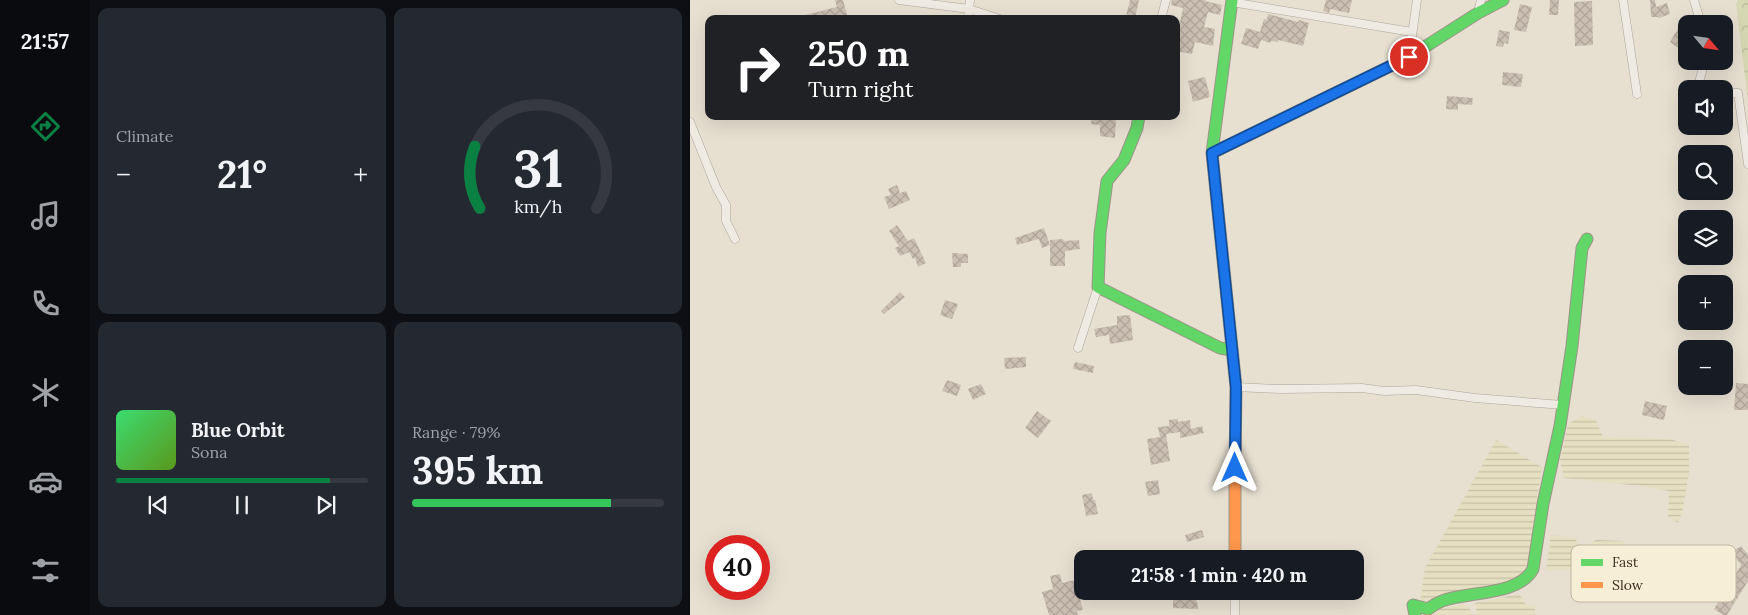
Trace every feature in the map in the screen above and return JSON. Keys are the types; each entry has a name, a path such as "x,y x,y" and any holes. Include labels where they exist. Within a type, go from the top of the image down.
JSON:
{"street":[{"path":"898,0 969,9 988,15"},
{"path":"968,15 970,0"},
{"path":"1162,15 1166,0"},
{"path":"1409,57 1417,0"},
{"path":"1478,13 1481,0"},
{"path":"1212,153 1409,57 1478,13 1503,0"},
{"path":"1624,0 1637,94"},
{"path":"1694,0 1698,15"},
{"path":"1235,550 1236,387 1212,153 1232,1 1412,32"},
{"path":"1733,94 1738,94 1748,164"},
{"path":"1078,348 1098,287 1100,233 1107,181 1124,160 1138,120"},
{"path":"690,122 716,187 726,205 726,220 734,239"},
{"path":"1415,615 1413,605 1428,609 1441,601 1517,585 1528,579 1535,566 1543,504 1563,405 1572,346 1582,248 1587,239"},
{"path":"1098,287 1220,348 1232,350"},
{"path":"1236,387 1280,389 1362,388 1384,392 1416,390 1475,398 1563,405"},
{"path":"1235,600 1235,615"}],"shaded area":[{"path":"1582,416 1596,420 1603,437 1669,439 1689,444 1689,473 1683,509 1678,523 1668,517 1669,491 1564,478 1560,461 1568,424"},
{"path":"1496,440 1542,467 1526,575 1497,585 1420,602 1425,568"},
{"path":"1551,535 1575,538 1578,545 1571,545 1571,569 1546,570"},
{"path":"1596,540 1624,541 1623,545 1587,545"},
{"path":"1519,594 1527,606 1534,605 1536,615 1477,615 1475,603"},
{"path":"1463,604 1469,606 1472,615 1423,615 1439,609"}],"green space":[{"path":"1738,0 1748,0 1748,102 1736,4"}],"building":[{"path":"835,0 843,0 847,15 805,15 837,7"},
{"path":"1130,0 1139,0 1136,15 1126,15"},
{"path":"1172,0 1206,0 1222,5 1220,15 1208,12 1204,27 1215,29 1213,46 1195,42 1192,54 1180,52 1180,23 1183,8 1171,5"},
{"path":"1326,0 1352,0 1349,13 1330,9 1329,13 1323,11"},
{"path":"1550,0 1559,0 1558,15 1549,15"},
{"path":"1650,0 1655,0 1656,7 1667,3 1670,14 1659,18 1651,17"},
{"path":"1592,1 1593,45 1575,46 1574,2"},
{"path":"1520,4 1532,7 1526,32 1514,30"},
{"path":"1268,14 1309,23 1303,46 1278,40 1278,42 1271,41 1270,43 1261,40 1258,49 1241,44 1246,28 1260,32 1264,19 1267,20"},
{"path":"1678,28 1678,48 1670,42"},
{"path":"1499,30 1510,32 1508,44 1504,43 1503,47 1496,46"},
{"path":"1503,72 1523,74 1521,87 1502,85"},
{"path":"1205,77 1210,97 1193,102 1188,81"},
{"path":"1447,96 1473,98 1472,105 1458,104 1458,110 1446,109"},
{"path":"1092,120 1116,120 1115,138 1100,136 1100,125 1091,124"},
{"path":"897,185 900,193 906,191 910,200 889,209 884,197 891,195 888,189"},
{"path":"897,225 908,241 914,238 926,263 918,267 915,258 913,259 909,252 900,256 895,248 899,246 889,231"},
{"path":"1044,228 1050,245 1042,248 1039,239 1017,245 1015,238"},
{"path":"1063,239 1064,241 1079,240 1080,249 1065,251 1065,266 1050,266 1050,240"},
{"path":"952,253 968,254 968,263 961,263 961,267 953,267"},
{"path":"900,292 905,297 884,314 881,311"},
{"path":"945,300 958,304 952,319 940,315"},
{"path":"1130,315 1133,340 1110,344 1109,335 1096,337 1094,329 1117,325 1117,316"},
{"path":"1026,357 1026,367 1005,369 1004,358"},
{"path":"1075,362 1094,366 1093,373 1073,369"},
{"path":"947,380 961,385 957,396 942,391"},
{"path":"1736,383 1748,384 1748,410 1734,410"},
{"path":"981,384 986,394 973,400 968,389"},
{"path":"1645,401 1667,406 1664,420 1642,415"},
{"path":"1037,411 1051,421 1038,438 1025,428"},
{"path":"1178,419 1178,422 1190,420 1191,429 1202,426 1204,433 1180,438 1180,432 1166,434 1170,461 1151,465 1147,439 1160,437 1158,427 1169,426 1169,420"},
{"path":"1158,480 1160,494 1148,496 1145,482"},
{"path":"1092,493 1098,514 1086,516 1082,495"},
{"path":"1202,530 1204,537 1187,542 1185,535"},
{"path":"1741,546 1748,555 1748,581 1736,600 1736,573 1741,565 1736,558 1736,549"},
{"path":"1060,574 1062,583 1074,580 1074,600 1080,600 1083,610 1077,611 1078,615 1049,615 1042,592 1053,589 1050,576"},
{"path":"1173,600 1196,600 1198,609 1173,608"},
{"path":"1718,602 1735,602 1727,615 1723,615 1714,609"}],"traffic: fast":[{"path":"1232,0 1212,153 1236,387 1235,475"},
{"path":"1212,153 1409,57 1478,13 1503,0"},
{"path":"1138,120 1124,160 1107,181 1100,233 1098,287 1220,348 1232,350"},
{"path":"1415,615 1413,605 1428,609 1440,602 1453,598 1505,588 1517,584 1526,578 1533,569 1543,504 1560,426 1572,346 1582,248 1587,239"}],"traffic: slow":[{"path":"1235,475 1235,550"}],"route":[{"path":"1235,468 1236,387 1212,153 1409,57"}]}
